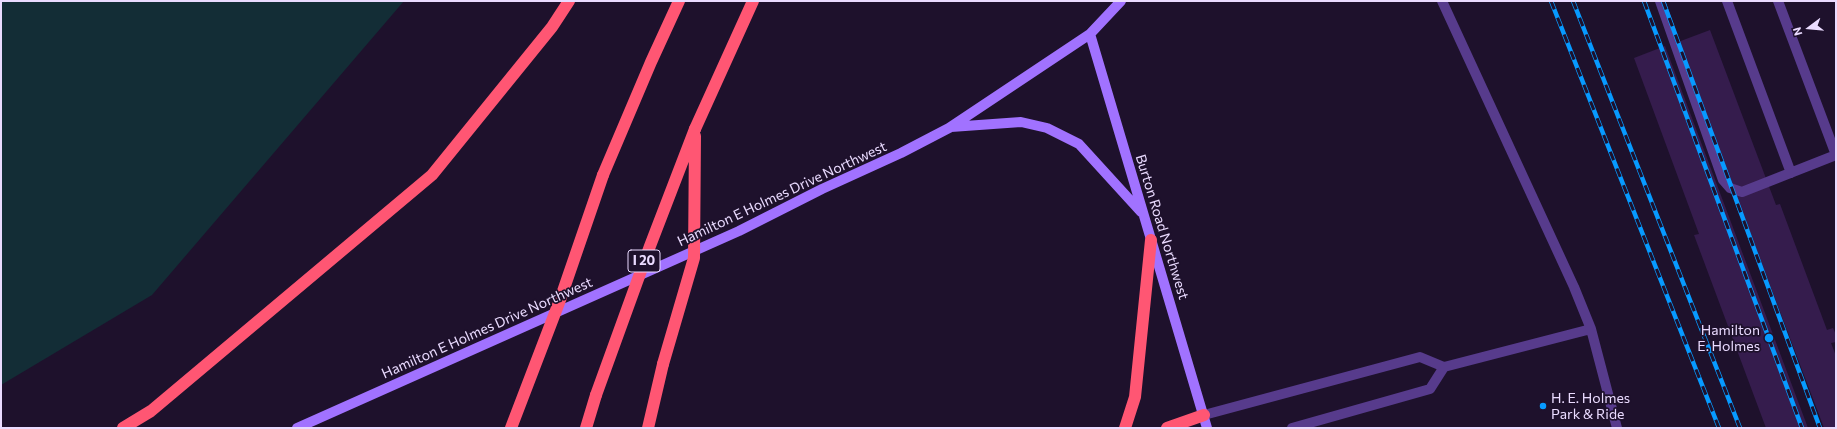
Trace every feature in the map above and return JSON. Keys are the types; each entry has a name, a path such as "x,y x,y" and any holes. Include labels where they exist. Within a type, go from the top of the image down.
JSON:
{"highway":[{"path":"123,428 151,411 432,175 552,27 569,1"},
{"path":"511,428 560,300 603,175 651,62 679,1"},
{"name":"I 20","path":"586,428 596,395 650,246 695,129 753,1"},
{"path":"648,428 663,364 694,258 695,129"},
{"path":"1125,428 1135,397 1151,240"},
{"path":"1167,428 1204,415"}],"main road":[{"name":"Hamilton E Holmes Drive Northwest","path":"297,428 739,231 822,189 901,153 949,128 1090,34 1121,1"},
{"name":"Burton Road Northwest","path":"1090,34 1207,428"},
{"path":"949,128 1021,122 1047,128 1079,144 1144,214"}],"lane":[{"path":"1442,1 1571,280 1591,330 1618,428"},
{"path":"1660,1 1723,180 1730,188 1742,192 1836,155 1778,1"},
{"path":"1727,1 1791,173"},
{"path":"1204,415 1420,357 1444,368 1591,330"},
{"path":"1292,428 1430,389 1444,368"}],"shaded area":[{"path":"1,1 404,1 152,295 1,385"}],"building":[{"path":"1710,30 1776,205 1780,204 1827,330 1833,328 1836,335 1836,342 1831,343 1836,356 1836,428 1824,428 1678,42"},
{"path":"1665,46 1808,428 1766,428 1694,235 1699,234 1634,58"}],"railway":[{"path":"1551,1 1719,428"},
{"path":"1573,1 1740,428"},
{"path":"1644,1 1802,428"},
{"path":"1663,1 1820,428"}],"place":[{"name":"Hamilton E. Holmes","path":"1769,338"},
{"name":"H. E. Holmes Park & Ride","path":"1543,406"}]}
